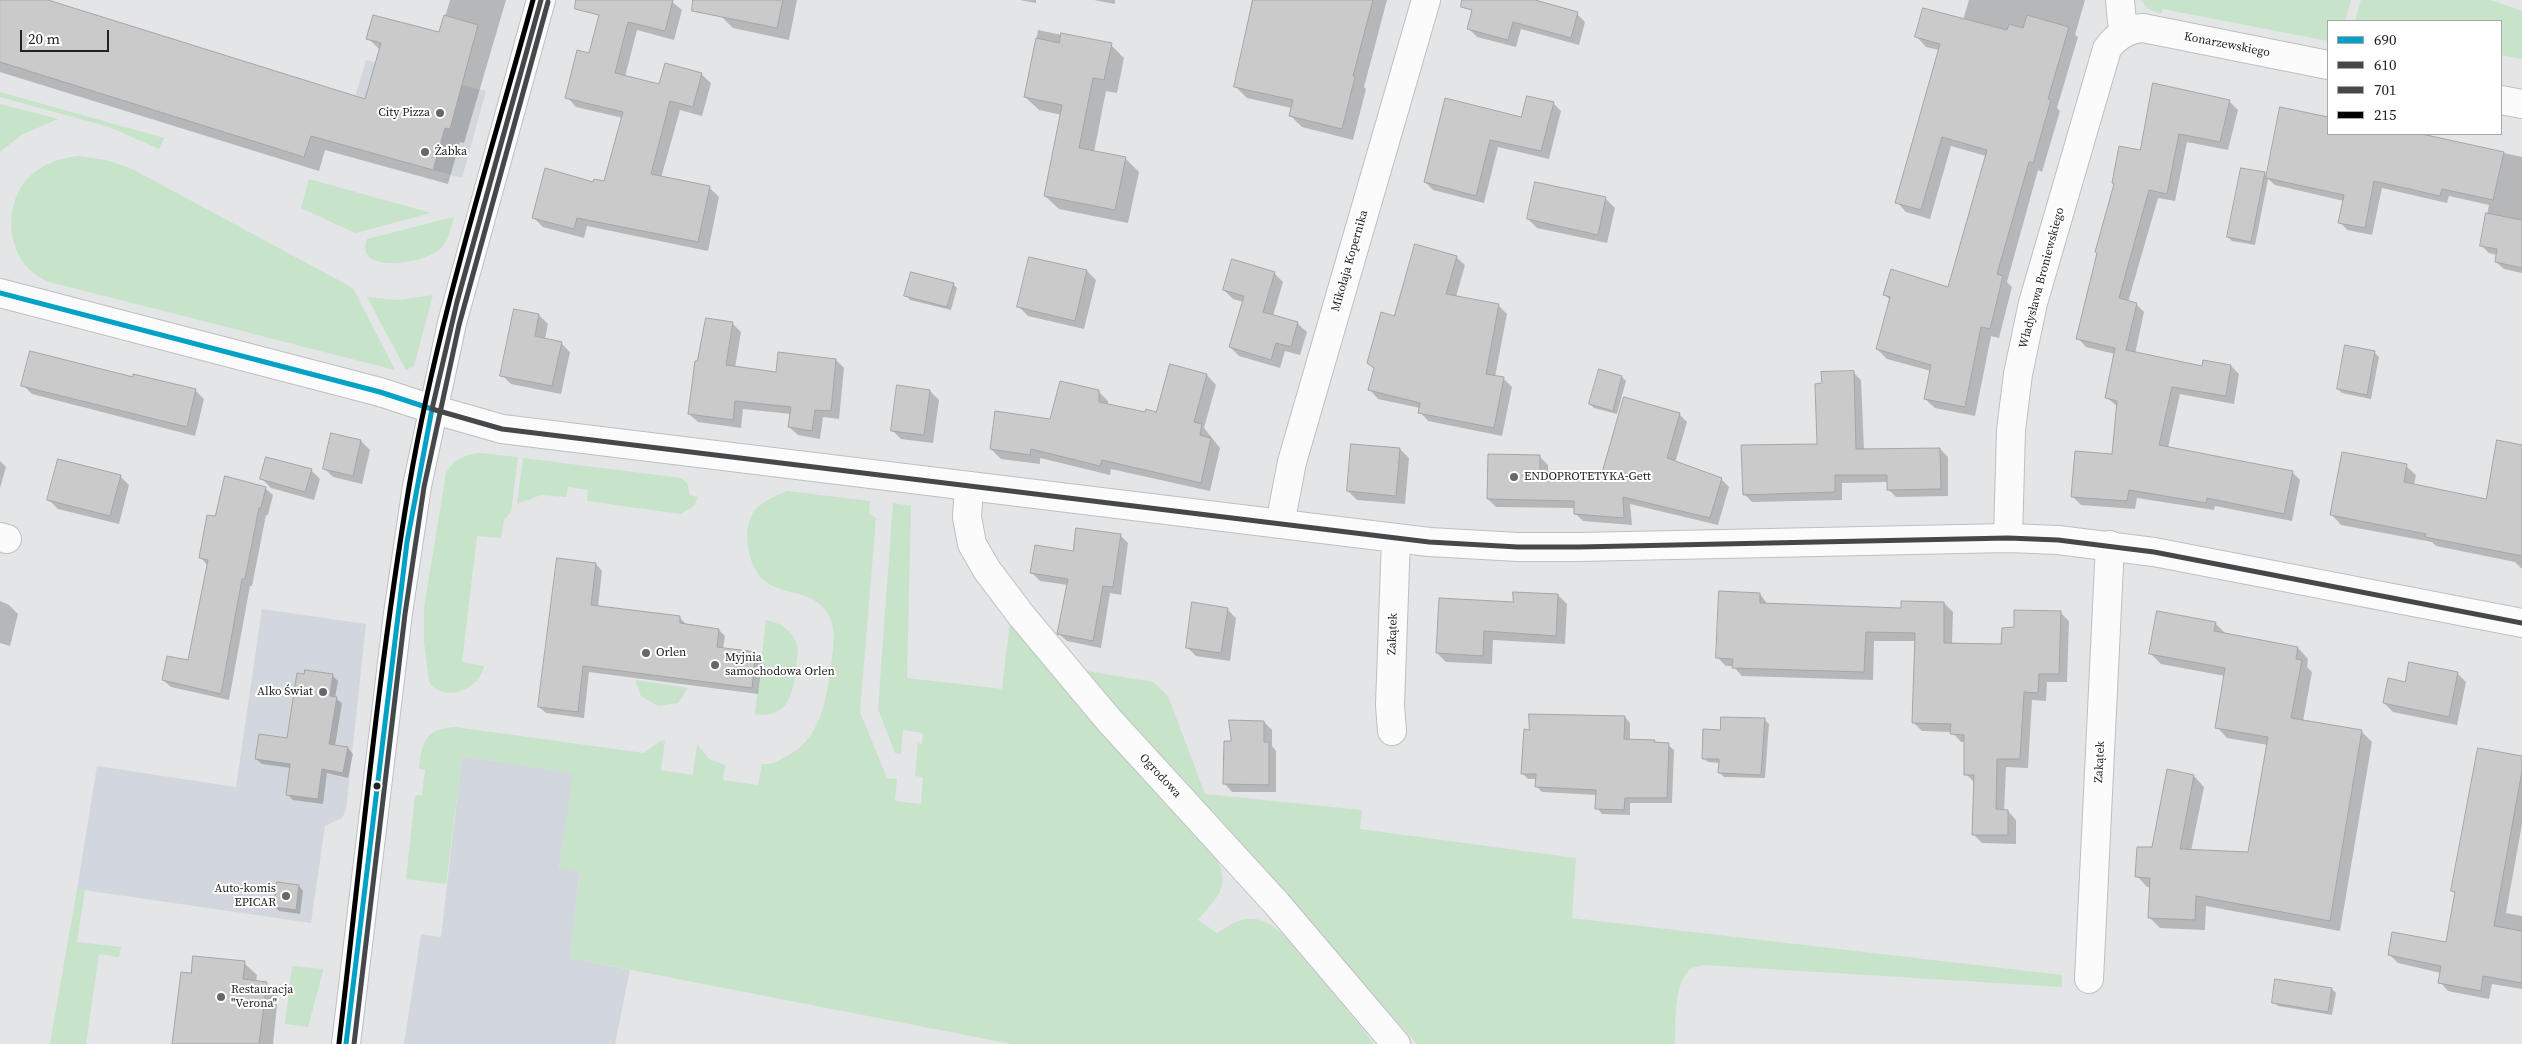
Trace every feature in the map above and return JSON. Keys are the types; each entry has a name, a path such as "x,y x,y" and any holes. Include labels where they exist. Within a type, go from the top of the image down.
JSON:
{"street":[{"path":"346,1044 408,542 432,409 457,302 541,0"},
{"name":"Mikołaja Kopernika","path":"1280,524 1292,462 1426,0"},
{"path":"2120,0 2122,22 2126,31"},
{"name":"Konarzewskiego","path":"2126,31 2143,28 2327,65"},
{"name":"Władysława Broniewskiego","path":"2008,538 2014,402 2033,303 2103,58 2112,42 2126,31"},
{"path":"2502,100 2522,104"},
{"path":"0,293 380,392 502,429 1396,538 1481,545 1570,547 2008,538 2058,540 2110,545 2522,623"},
{"name":"Ogrodowa","path":"969,486 966,517 972,544 988,570 1021,614 1108,719 1276,904 1396,1044"},
{"name":"Zakątek","path":"1392,731 1390,705 1396,538"},
{"name":"Zakątek","path":"2089,979 2110,545"}],"shaded area":[{"path":"366,60 486,91 462,178 351,147 346,128"},
{"path":"262,609 366,624 346,810 342,818 325,826 311,923 77,889 97,766 236,787"},
{"path":"462,756 574,773 559,868 580,871 570,958 630,970 615,1044 404,1044 421,934 441,937"}],"green space":[{"path":"2141,0 2351,0 2345,20 2327,20 2327,41 2163,9 2161,14 2147,8"},
{"path":"2361,0 2491,0 2522,11 2522,59 2502,55 2502,20 2355,20"},
{"path":"0,92 164,138 159,149 109,127 0,97"},
{"path":"0,104 58,119 21,135 0,152"},
{"path":"78,156 107,160 134,170 353,288 395,370 50,282 36,275 25,265 13,238 11,223 13,207 18,193 26,180 37,170 64,158"},
{"path":"309,179 431,213 355,233 301,208"},
{"path":"454,217 444,245 433,254 407,262 393,263 380,262 371,258 366,250 367,239"},
{"path":"433,295 414,366 406,370 367,297 398,300"},
{"path":"479,453 518,457 511,512 504,520 501,538 477,536 462,662 484,666 481,674 476,682 469,687 460,691 443,692 429,682 424,642 424,608 446,473 452,464 460,458"},
{"path":"523,458 681,478 687,483 690,495 698,497 694,506 681,514 587,501 588,490 568,487 566,497 541,495 517,504"},
{"path":"787,491 870,501 869,514 876,518 860,712 887,778 897,779 895,801 921,804 923,777 915,776 918,743 922,744 923,733 903,730 901,754 895,753 878,709 893,503 911,506 907,678 1002,689 1010,622 1213,853 1219,865 1223,882 1221,890 1198,920 1217,933 1244,919 1263,921 1275,928 1332,991 1374,1044 1012,1044 570,958 580,872 559,869 573,773 462,756 446,884 406,879 415,795 422,795 425,770 419,768 422,751 424,744 431,734 445,728 455,727 644,753 660,741 665,740 661,770 693,775 697,744 709,759 725,765 723,780 758,785 762,764 778,761 796,751 806,741 814,731 824,706 833,646 833,628 829,616 823,607 815,601 773,586 759,575 750,557 747,537 748,527 755,510 766,501"},
{"path":"766,620 783,626 791,634 798,650 793,685 786,704 778,711 768,714 755,714"},
{"path":"1081,670 1153,682 1168,696 1205,794 1362,810 1360,829 1576,858 1572,918 2062,975 2062,987 1704,965 1692,968 1681,982 1677,1003 1675,1044 1417,1044 1231,832"},
{"path":"635,680 688,688 678,703 658,706 641,696"},
{"path":"77,889 85,890 77,942 121,947 119,957 99,954 86,1044 50,1044"},
{"path":"292,966 323,969 308,1027 285,1024"}],"building":[{"path":"0,0 48,0 365,99 381,43 366,39 373,15 439,32 444,15 478,25 450,129 445,128 433,170 311,136 304,157 0,62"},
{"path":"576,0 673,0 665,31 628,22 615,73 659,84 665,63 702,73 693,107 670,101 651,174 710,186 698,242 577,218 574,229 532,218 545,168 593,182 594,179 604,181 623,112 565,98 577,50 589,53 599,15 575,9"},
{"path":"693,0 783,0 777,28 692,11"},
{"path":"1253,0 1373,0 1353,76 1355,77 1342,129 1289,116 1293,100 1234,87"},
{"path":"1462,0 1535,0 1578,12 1571,38 1513,22 1508,40 1467,29 1472,10 1461,7"},
{"path":"1923,8 2007,30 2009,24 2023,28 2027,15 2069,27 2048,99 2051,100 2033,163 2029,162 1997,274 2003,276 1990,329 1981,327 1965,407 1924,399 1931,365 1876,349 1890,297 1883,295 1891,269 1948,287 1987,150 1942,137 1921,210 1895,203 1940,44 1915,37"},
{"path":"1061,33 1112,43 1104,80 1093,78 1079,148 1126,157 1115,210 1044,196 1062,105 1024,97 1036,38 1059,43"},
{"path":"2153,83 2230,100 2220,142 2179,134 2167,194 2149,190 2119,298 2137,303 2126,350 2202,366 2203,360 2231,365 2226,396 2172,387 2159,445 2293,471 2284,514 2207,498 2206,503 2129,490 2127,501 2071,497 2075,451 2112,454 2117,401 2105,398 2115,348 2076,339 2097,253 2095,252 2114,184 2112,183 2119,146 2140,150"},
{"path":"1527,96 1554,102 1541,151 1490,140 1476,196 1424,182 1445,98 1521,117"},
{"path":"2280,107 2327,117 2327,135 2427,135 2504,152 2493,200 2442,189 2440,196 2374,181 2365,228 2338,223 2344,195 2266,178"},
{"path":"2241,168 2265,172 2251,242 2227,237"},
{"path":"1535,182 1606,197 1598,235 1527,219"},
{"path":"2486,213 2522,220 2522,268 2495,262 2497,249 2480,246"},
{"path":"1415,244 1457,256 1446,294 1499,304 1486,374 1504,377 1494,428 1418,413 1420,403 1368,390 1374,368 1367,363 1381,312 1394,316"},
{"path":"1029,257 1087,270 1075,321 1017,307"},
{"path":"1232,259 1275,272 1263,312 1298,322 1291,347 1276,343 1271,360 1229,347 1244,296 1223,290"},
{"path":"911,272 954,283 947,307 904,296"},
{"path":"514,309 539,314 535,336 562,342 552,386 500,376"},
{"path":"706,318 733,322 726,365 776,372 778,352 836,359 831,411 815,410 812,431 788,427 791,407 735,401 733,420 688,414 695,361 697,361"},
{"path":"2345,345 2375,351 2367,395 2337,389"},
{"path":"30,351 133,377 133,374 196,389 187,427 21,386"},
{"path":"1170,364 1207,374 1194,422 1202,424 1200,435 1211,438 1201,483 1102,460 1100,466 1031,449 1030,455 990,449 995,411 1050,419 1060,381 1099,390 1099,402 1145,412 1146,409 1156,412"},
{"path":"1599,369 1622,376 1613,411 1589,404"},
{"path":"1854,371 1856,449 1940,448 1941,489 1887,490 1887,475 1835,475 1835,492 1743,495 1741,445 1817,444 1815,384 1822,383 1821,372"},
{"path":"897,385 930,390 924,435 891,431"},
{"path":"1624,397 1680,413 1667,458 1722,478 1710,518 1623,497 1624,518 1574,514 1574,501 1487,499 1488,454 1540,455 1540,471 1601,475"},
{"path":"331,433 361,440 353,476 323,469"},
{"path":"2497,440 2522,445 2522,556 2425,537 2426,534 2330,515 2342,452 2407,464 2404,482 2486,499"},
{"path":"1351,444 1400,448 1396,496 1347,491"},
{"path":"266,457 312,469 305,492 260,479"},
{"path":"58,459 121,475 110,516 47,500"},
{"path":"225,476 266,487 261,508 259,508 245,579 242,579 221,694 162,680 167,656 188,660 208,560 199,558 207,515 215,516"},
{"path":"1076,528 1121,534 1113,587 1103,586 1093,641 1057,634 1068,579 1030,573 1035,545 1073,551"},
{"path":"557,558 596,563 591,605 680,616 680,623 719,629 717,647 756,652 752,688 583,666 578,712 538,707"},
{"path":"1719,591 1760,593 1760,603 1901,608 1901,601 1944,602 1944,643 2001,644 2002,628 2014,627 2014,610 2061,611 2059,674 2039,674 2038,693 2024,692 2020,759 1997,759 1996,809 2008,810 2008,835 1972,835 1974,775 1964,775 1964,735 1950,734 1951,724 1912,723 1915,633 1866,632 1864,672 1732,668 1733,659 1716,658"},
{"path":"1513,592 1558,594 1556,636 1484,631 1483,656 1436,653 1439,598 1513,602"},
{"path":"1192,602 1228,608 1221,653 1186,648"},
{"path":"2157,611 2216,622 2214,631 2298,647 2296,659 2302,660 2291,718 2362,730 2330,921 2196,896 2195,920 2148,918 2150,878 2135,877 2137,847 2152,847 2167,769 2194,775 2180,849 2248,852 2268,737 2215,728 2225,668 2149,654"},
{"path":"2409,662 2458,672 2449,717 2383,703 2388,678 2405,682"},
{"path":"305,670 333,674 330,696 337,697 329,744 348,747 343,773 322,769 318,799 286,795 290,764 255,759 259,734 287,738 297,673 304,674"},
{"path":"1529,714 1625,716 1624,739 1655,740 1654,742 1669,743 1667,798 1625,798 1624,810 1595,809 1596,790 1535,787 1536,774 1521,774 1524,729 1529,730"},
{"path":"1721,717 1765,718 1761,775 1718,773 1719,759 1702,759 1703,729 1720,730"},
{"path":"1229,720 1264,721 1264,742 1269,742 1269,785 1223,784 1224,741 1231,741"},
{"path":"2478,748 2522,756 2522,771 2494,926 2522,931 2522,983 2483,976 2481,991 2438,983 2441,966 2388,955 2392,932 2446,942 2455,892 2451,891"},
{"path":"277,882 299,885 296,910 274,907"},
{"name":"Restauracja \"Verona\"","path":"193,956 245,961 243,979 267,982 259,1044 172,1044 181,972 191,973"},
{"path":"2275,979 2332,988 2328,1012 2272,1003"}],"transit line":[{"name":"215","path":"339,1043 379,695 409,487 434,364 449,303 533,0"},
{"name":"610","path":"432,409 457,302 541,0"},
{"name":"701","path":"354,1044 405,614 424,487 459,325 548,2"},
{"name":"690","path":"0,293 380,392 432,409"},
{"name":"690","path":"346,1044 407,542 432,409"},
{"name":"610","path":"432,409 502,429 1429,542 1518,547 1579,547 2008,538 2058,540 2154,552 2522,623"}],"place":[{"name":"City Pizza","path":"440,113"},
{"name":"Żabka","path":"425,152"},
{"name":"ENDOPROTETYKA-Gett","path":"1514,477"},
{"name":"Orlen","path":"646,653"},
{"name":"Myjnia samochodowa Orlen","path":"715,665"},
{"name":"Alko Świat","path":"323,692"},
{"name":"Auto-komis EPICAR","path":"286,896"},
{"name":"Restauracja \"Verona\"","path":"221,997"}]}
